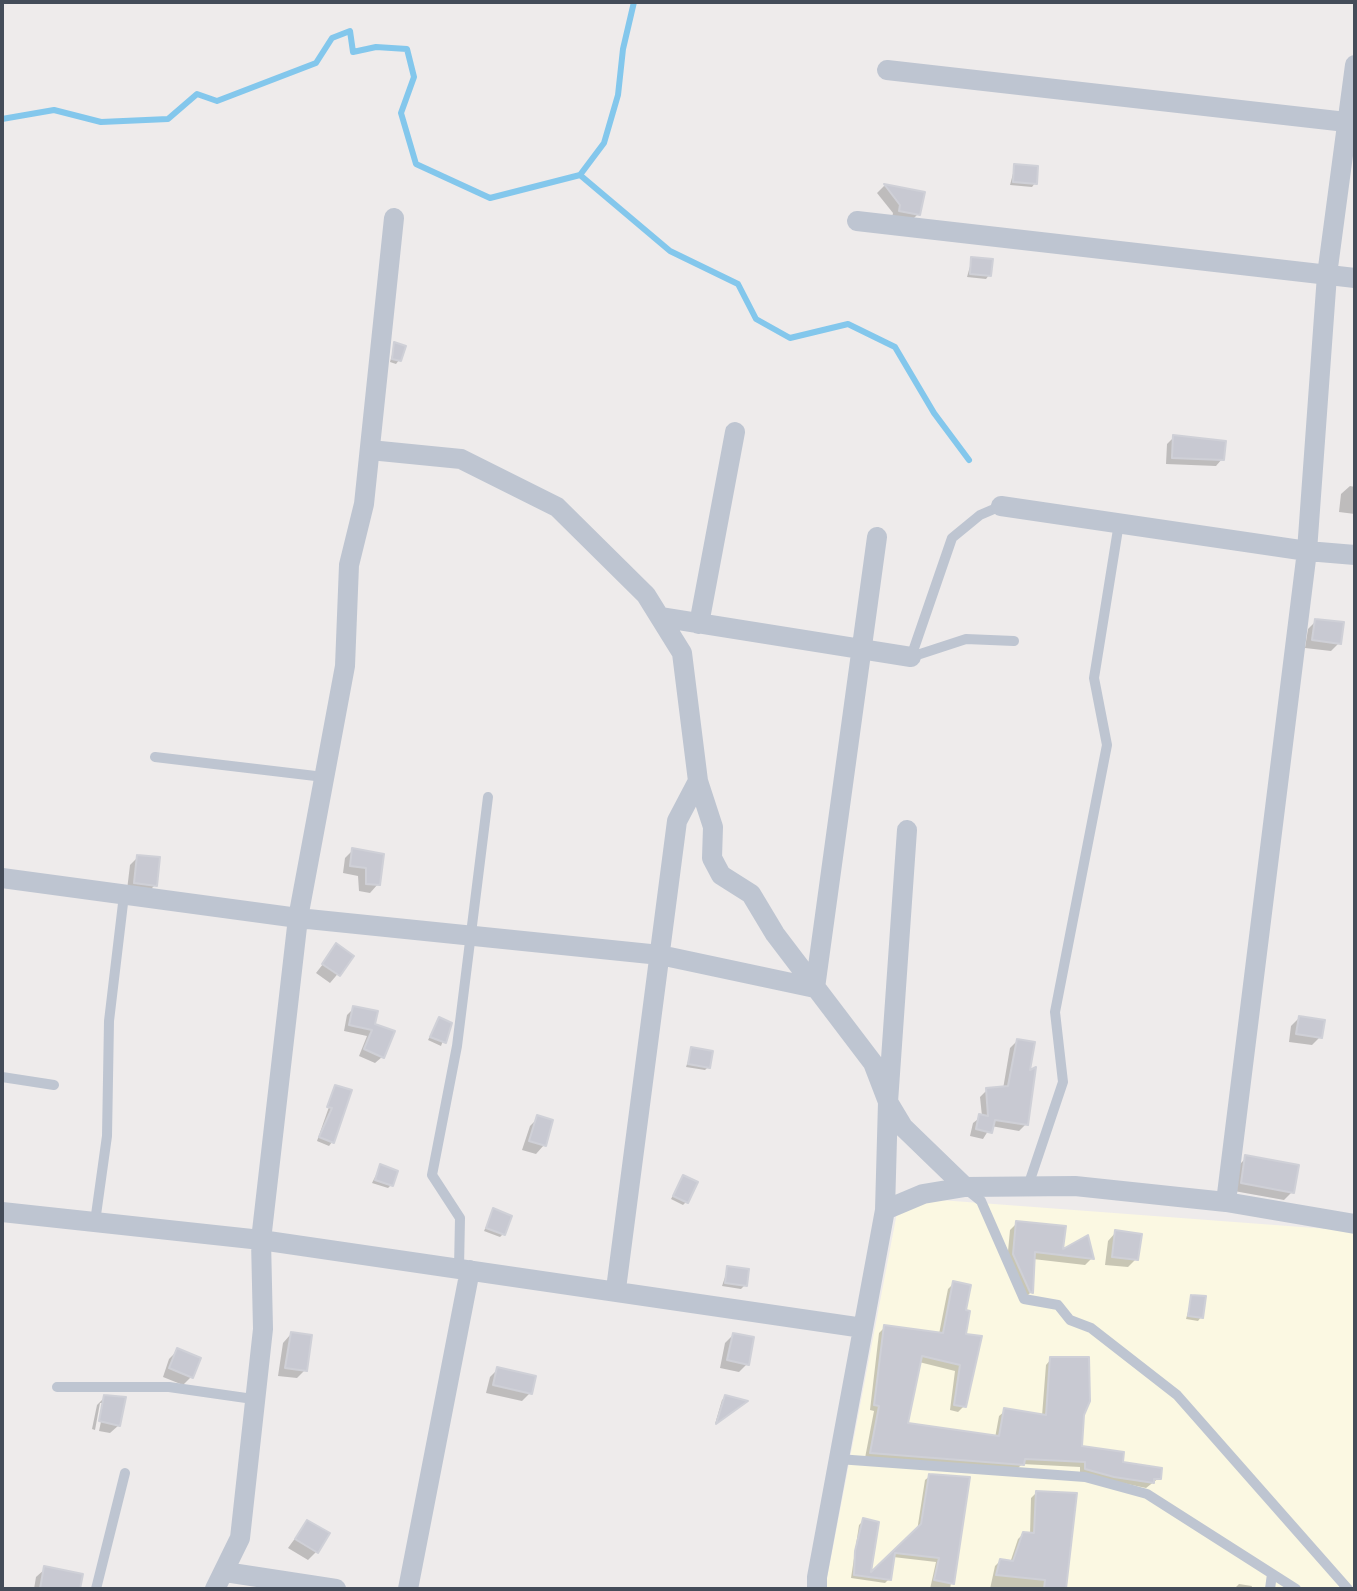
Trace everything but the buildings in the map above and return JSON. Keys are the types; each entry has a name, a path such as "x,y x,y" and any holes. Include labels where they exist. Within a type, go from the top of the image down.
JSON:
{"street":[{"path":"1226,1202 1307,551 1327,275 1351,122 1355,65"},
{"path":"887,70 1351,122"},
{"path":"336,1589 220,1581 240,1538 263,1329 261,1240 298,918 345,666 349,565 364,504 394,218"},
{"path":"857,221 1355,278"},
{"path":"699,624 735,432"},
{"path":"370,450 461,459 557,507 646,595 682,653 698,781 713,827 712,858 721,875 751,894 775,934 873,1063 888,1102 903,1127 965,1187"},
{"path":"1001,506 1307,551 1355,555"},
{"path":"815,988 877,537"},
{"path":"660,617 911,657"},
{"path":"616,1289 677,821 698,781"},
{"path":"817,1589 885,1210 888,1102 907,830"},
{"path":"2,878 298,918 660,955 815,988"},
{"path":"885,1210 923,1194 965,1187 1075,1186 1226,1202 1355,1224"},
{"path":"2,1212 261,1240 616,1289 863,1328"},
{"path":"408,1589 464,1269"}],"lane":[{"path":"911,657 952,538 980,515 1001,506"},
{"path":"1028,1186 1063,1082 1055,1012 1107,745 1094,678 1119,522"},
{"path":"911,657 966,639 1014,641"},
{"path":"155,757 324,777"},
{"path":"464,1269 460,1218 432,1175 457,1046 488,797"},
{"path":"95,1222 107,1136 109,1021 124,895"},
{"path":"2,1077 54,1085"},
{"path":"965,1187 981,1201 1024,1299 1058,1305 1070,1320 1091,1328 1177,1395 1348,1589"},
{"path":"57,1387 169,1387 253,1399"},
{"path":"838,1459 1085,1477 1147,1494 1296,1589"},
{"path":"96,1589 125,1473"},
{"path":"1270,1589 1272,1574"}],"shaded area":[{"path":"900,1197 1355,1231 1355,1589 825,1589"}],"waterway":[{"path":"2,119 54,110 101,122 168,119 197,94 217,101 316,63 332,38 350,31 353,52 376,47 407,49 414,77 401,113 416,164 490,198 580,175 604,143 618,95 623,49 634,2"},
{"path":"580,175 670,251 738,284 756,319 790,338 848,324 895,347 934,413 969,460"}]}
